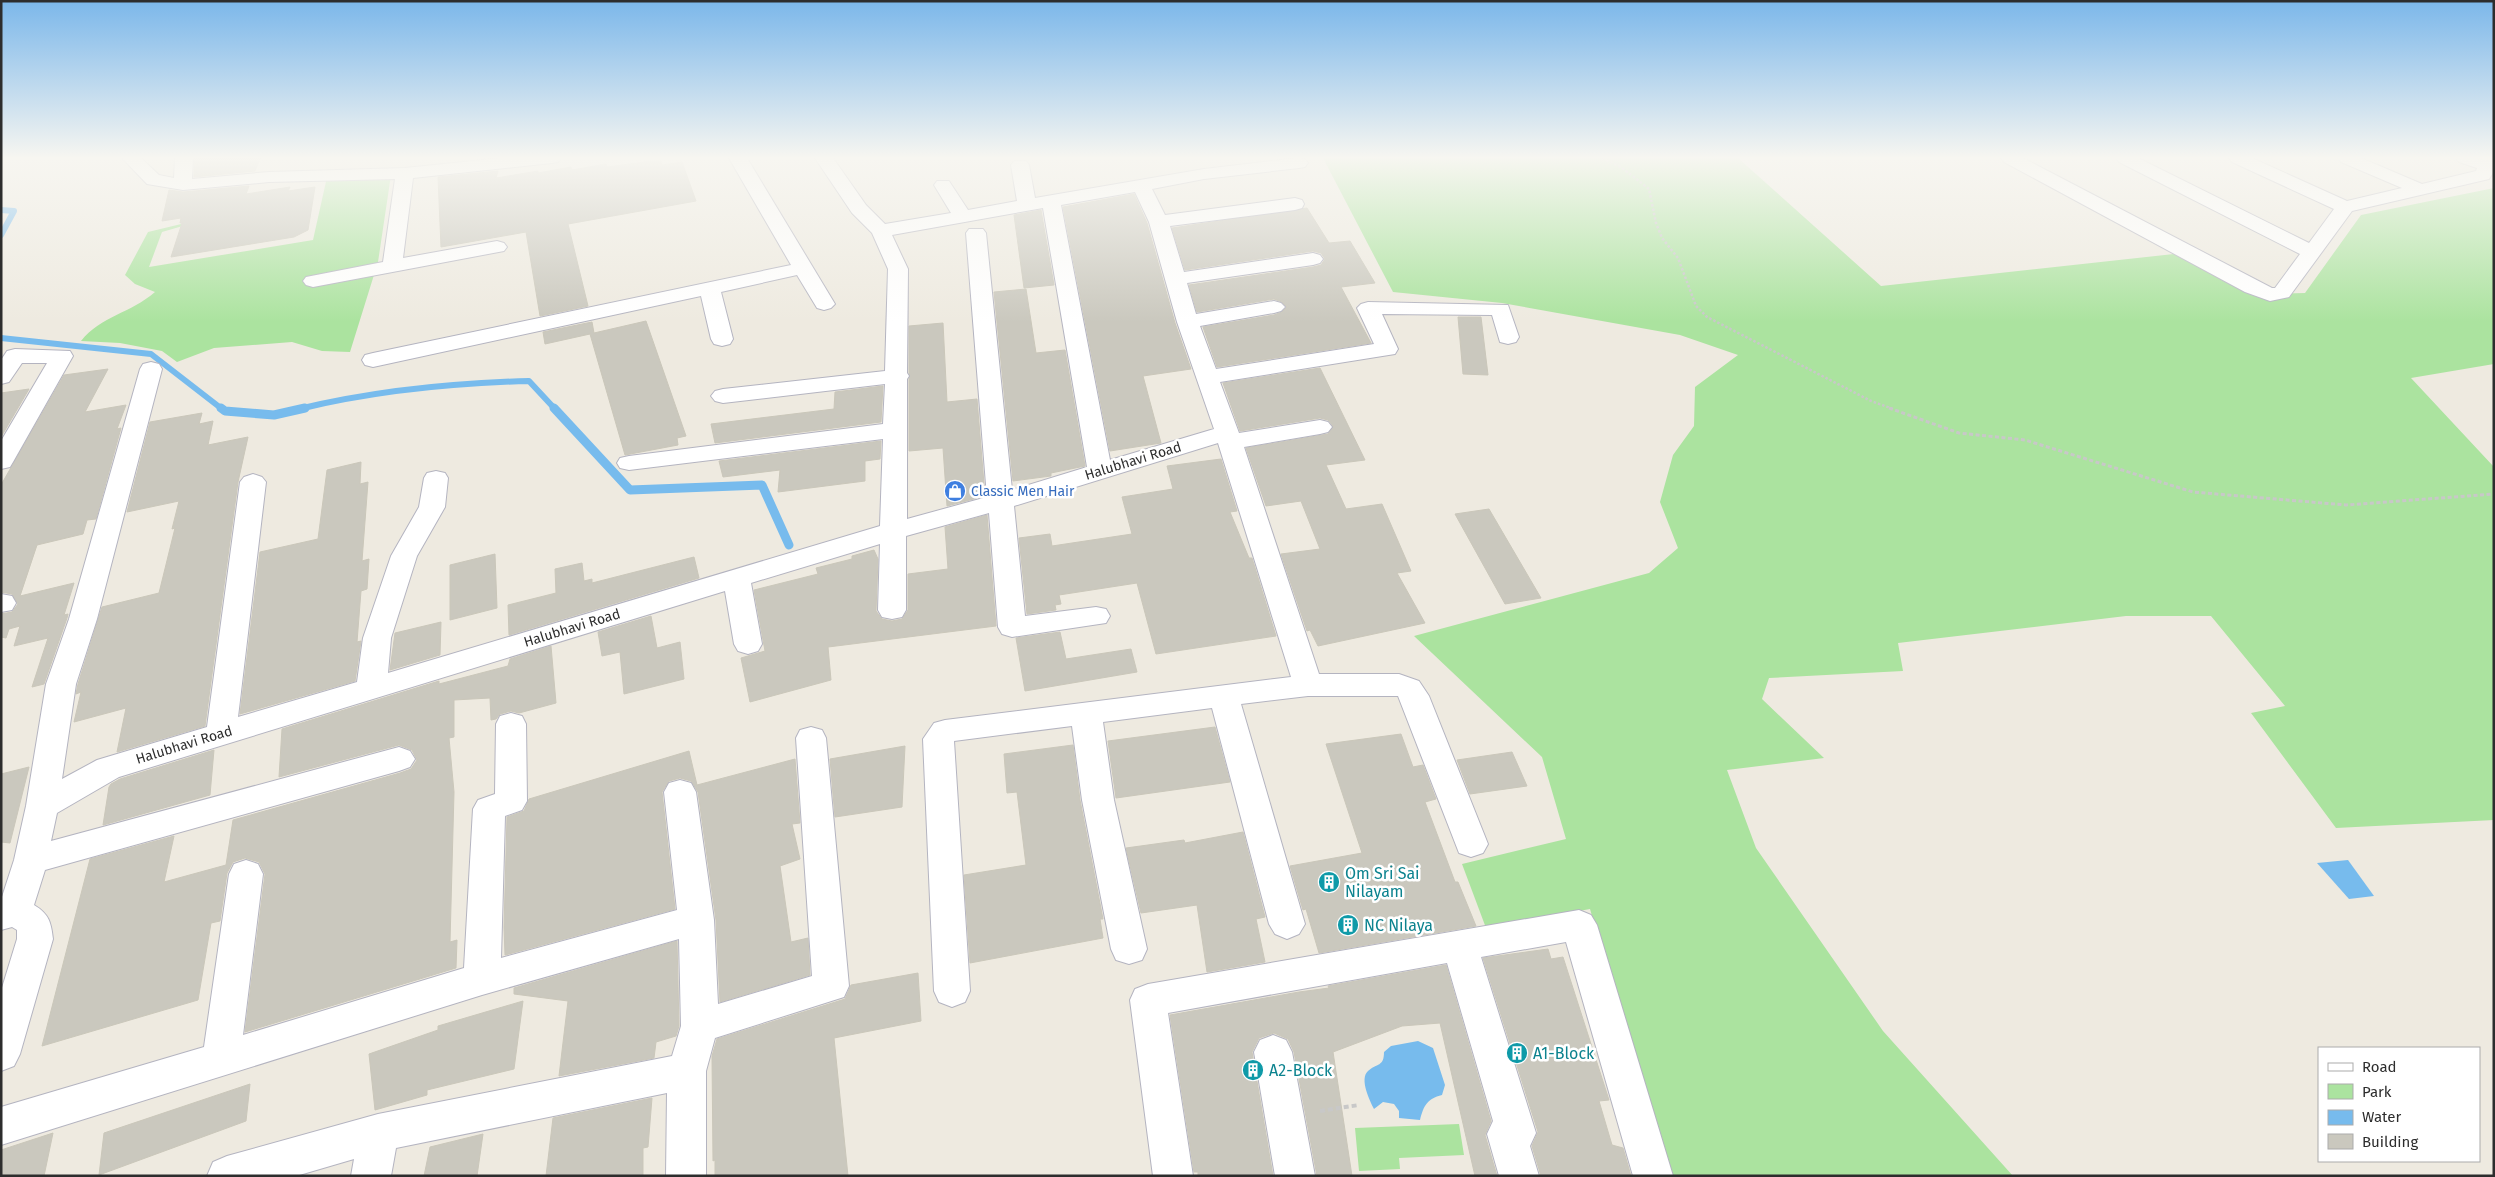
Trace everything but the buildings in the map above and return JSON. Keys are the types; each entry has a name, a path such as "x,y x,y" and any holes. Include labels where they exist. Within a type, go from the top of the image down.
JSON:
{"street":[{"path":"392,267 406,213"},
{"path":"770,213 824,304"},
{"path":"863,213 881,231 898,268 898,376 895,430 892,610"},
{"path":"962,213 969,224 1002,501 1012,627 1096,616"},
{"path":"881,231 969,224 1003,213"},
{"path":"1054,213 1100,471"},
{"path":"1155,213 1159,222 1188,322 1228,437 1308,686"},
{"path":"1159,222 1228,213"},
{"path":"2112,213 2252,288 2270,295 2282,293 2341,213"},
{"path":"2234,213 2312,252"},
{"path":"314,281 497,247"},
{"path":"1175,279 1313,259"},
{"path":"373,360 803,268"},
{"path":"709,287 722,339"},
{"path":"1188,322 1274,308"},
{"path":"1207,377 1387,349 1368,308 1501,309 1508,337"},
{"path":"1,378 16,356 62,356 1,462"},
{"path":"1,1054 35,939 34,922 8,913 31,860 42,806 61,684 84,618 151,369"},
{"path":"723,396 898,376"},
{"name":"Halubhavi Road","path":"42,806 108,768 894,531 1100,471 1228,437 1320,427"},
{"path":"629,464 895,430"},
{"path":"372,689 377,638 404,556 432,507 436,478"},
{"path":"221,734 254,482"},
{"path":"736,579 748,644"},
{"path":"952,991 938,739 945,731 1308,686 1399,685 1408,688 1414,696 1471,844"},
{"path":"1224,696 1287,924"},
{"path":"1086,713 1098,800 1129,949"},
{"path":"482,979 489,809 511,801 511,724"},
{"path":"700,1026 831,986 811,738"},
{"path":"31,860 399,759"},
{"path":"680,792 696,920 700,1026 688,1071 686,1176"},
{"path":"222,1059 246,874"},
{"path":"1,1126 482,979 696,920"},
{"path":"1173,1176 1148,1000 1579,925 1653,1176"},
{"path":"1460,946 1516,1133 1507,1134 1519,1176"},
{"path":"1273,1052 1294,1176"},
{"path":"228,1176 378,1133 688,1071"},
{"path":"371,1176 378,1133"}],"path":[{"path":"1654,213 1662,238 1678,258 1696,306 1707,317 1871,401 1959,433 2025,440 2193,492 2346,505 2494,494"},
{"path":"1285,1118 1358,1105"}],"green space":[{"path":"228,213 162,232 149,267 313,240 319,213 385,213 378,262 350,352 322,351 292,342 214,348 177,362 162,351 120,343 81,341 107,320 136,305 155,292 135,284 125,275 148,232"},
{"path":"1352,213 1799,213 1881,286 2183,253 2262,294 2305,293 2361,215 2371,213 2494,213 2494,364 2411,378 2494,467 2494,820 2336,828 2251,713 2285,706 2211,616 2126,616 1898,643 1903,671 1769,678 1762,699 1824,758 1727,770 1756,848 1883,1031 2013,1176 1669,1176 1590,909 1486,928 1462,864 1566,839 1542,757 1414,636 1649,573 1678,548 1660,502 1673,455 1694,426 1695,387 1738,355 1680,335 1502,303 1393,292"},
{"path":"1459,1124 1464,1155 1399,1158 1400,1169 1359,1171 1355,1128"}],"water":[{"path":"2348,860 2374,896 2349,899 2317,863"},
{"path":"1418,1041 1433,1048 1445,1085 1442,1095 1433,1098 1427,1103 1420,1120 1399,1118 1399,1111 1394,1104 1383,1102 1374,1109 1365,1084 1368,1071 1383,1060 1384,1052 1391,1046"}],"waterway":[{"path":"1,235 13,213"},
{"path":"1,338 151,354 222,409"},
{"path":"299,409 356,397 413,389 529,381 555,409"},
{"path":"221,408 225,411 274,415 305,408"},
{"path":"554,408 630,490 762,485 789,545"}],"place":[{"name":"Classic Men Hair","path":"955,491"},
{"name":"Om Sri Sai Nilayam","path":"1329,882"},
{"name":"NC Nilaya","path":"1348,925"},
{"name":"A1-Block","path":"1517,1053"},
{"name":"A2-Block","path":"1253,1070"}]}
